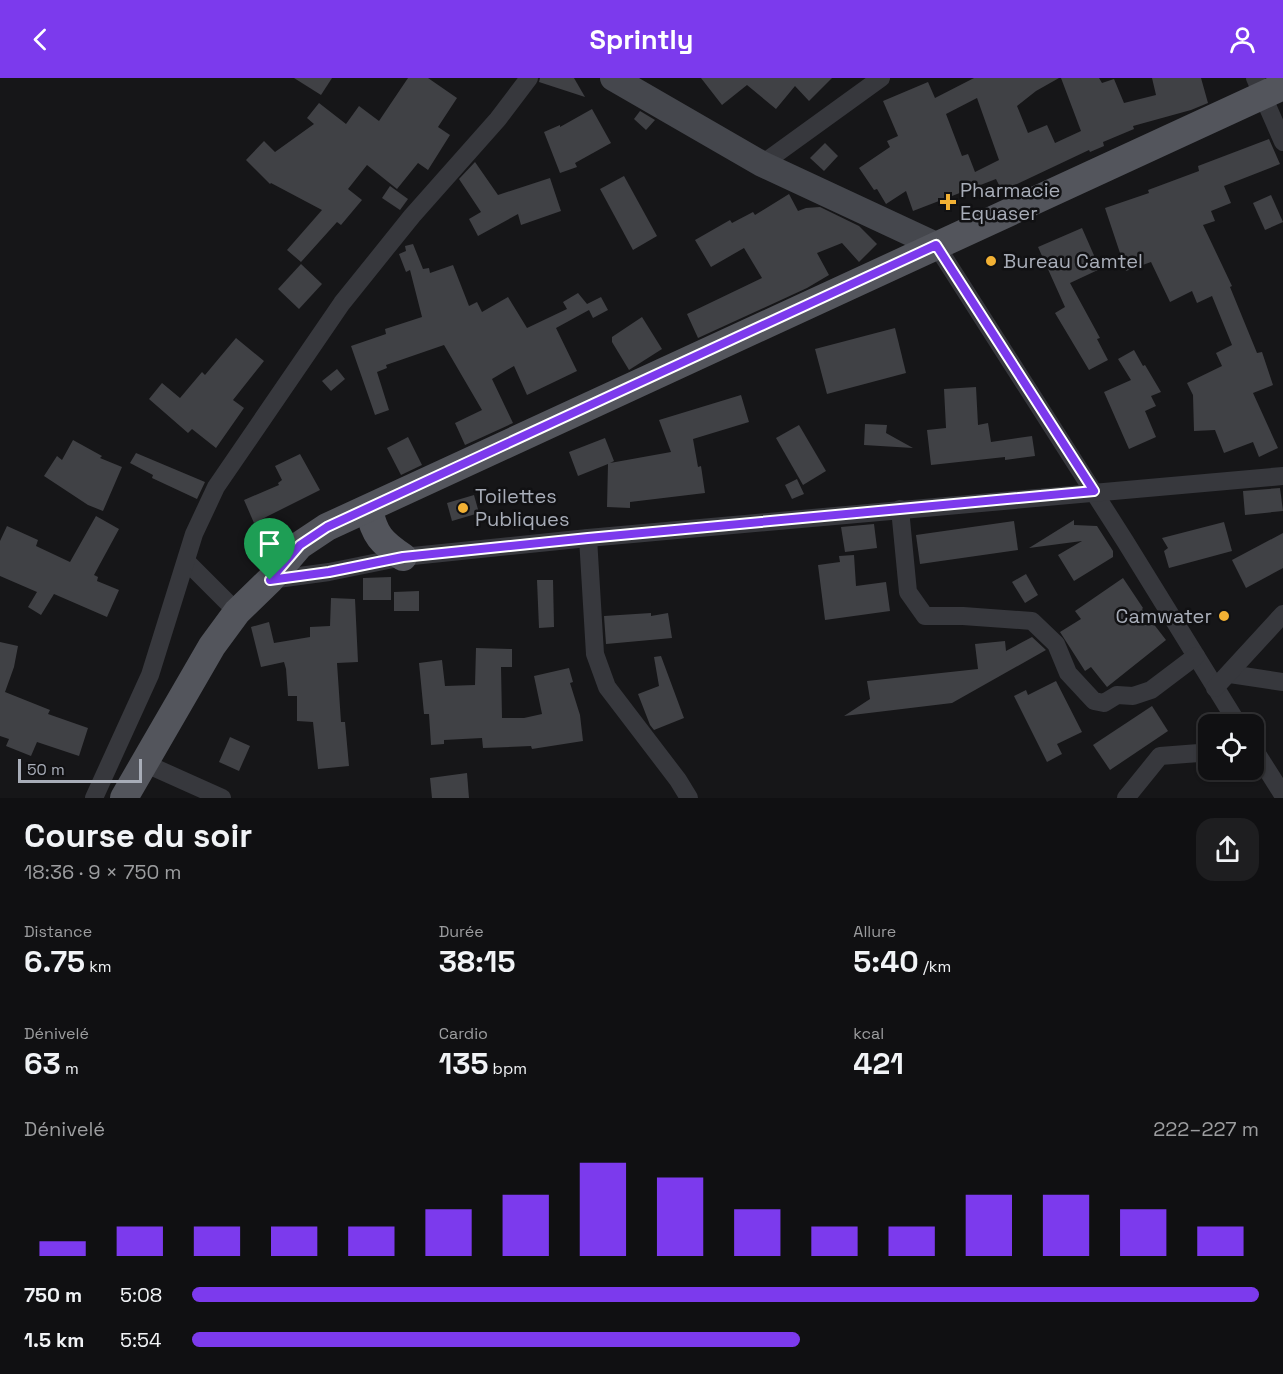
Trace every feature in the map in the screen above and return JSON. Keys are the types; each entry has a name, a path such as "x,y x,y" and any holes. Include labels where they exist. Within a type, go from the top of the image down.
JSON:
{"main road":[{"path":"614,78 762,164 936,245"},
{"path":"124,798 212,646 237,612 270,580 300,545 327,527 936,245 1267,86"},
{"path":"369,509 372,527 385,545 403,557"}],"street":[{"path":"94,798 150,675 202,514 216,487 342,303 412,216 498,119 529,78"},
{"path":"762,164 881,78"},
{"path":"1267,86 1283,142"},
{"path":"936,245 1094,491 1232,714"},
{"path":"270,580 329,572 403,557 588,538 1094,491 1283,476"},
{"path":"900,509 908,592 925,616 1032,621 1056,644 1068,673 1094,701 1104,703 1117,695 1133,696 1151,690 1196,656"},
{"path":"588,538 595,654 600,671 607,687 678,780 689,798"},
{"path":"187,561 237,612"},
{"path":"1215,688 1283,614"},
{"path":"1230,674 1283,682"},
{"path":"1126,798 1160,756 1198,753"},
{"path":"144,762 222,798"},
{"path":"1264,765 1283,795"}],"building":[{"path":"294,78 332,78 321,95"},
{"path":"408,78 428,78 457,98 438,127 450,135 428,170 418,163 397,189 367,165 348,189 362,200 341,225 337,222 301,262 287,250 322,210 270,184 246,160 264,141 275,152 314,124 307,118 319,103 346,124 359,106 379,121"},
{"path":"540,78 574,78 585,97 539,82"},
{"path":"701,78 832,78 809,101 795,86 776,109 747,85 722,105"},
{"path":"974,78 1059,78 1036,91 1017,106 1028,133 1047,125 1055,143 1081,131 1061,78 1099,78 1102,83 1114,79 1124,103 1156,95 1152,78 1201,78 1208,103 1133,126 1134,129 1103,142 1104,146 1090,152 1089,150 1002,191 996,179 913,211 906,191 886,204 877,189 874,190 859,168 890,147 887,141 898,136 883,101 928,82 935,98","holes":["977,98 999,160 975,172 968,154 962,156 946,114"]},
{"path":"592,109 611,143 575,163 577,167 560,173 544,132 560,125 560,127"},
{"path":"640,111 655,120 646,130 634,119"},
{"path":"1269,139 1280,164 1224,186 1231,203 1211,211 1215,221 1203,225 1232,286 1230,287 1257,353 1262,352 1273,385 1253,393 1278,448 1259,457 1253,442 1224,453 1215,430 1194,431 1193,395 1187,383 1222,366 1216,353 1232,345 1212,296 1197,303 1192,291 1170,302 1151,262 1126,271 1105,208 1149,193 1148,190 1199,171 1198,166"},
{"path":"825,143 838,156 824,171 810,158"},
{"path":"475,162 498,195 550,178 561,211 521,225 518,214 478,236 469,219 481,212 459,179"},
{"path":"624,176 657,236 633,250 600,189"},
{"path":"390,186 408,199 400,210 382,198"},
{"path":"789,194 798,211 820,207 859,226 877,244 859,262 842,243 817,253 829,275 807,288 698,338 687,314 762,278 744,248 711,267 695,240 730,220 732,223 753,212 755,215"},
{"path":"1271,195 1283,222 1265,230 1253,203"},
{"path":"1082,228 1100,269 1070,283 1100,338 1097,339 1108,360 1089,370 1055,313 1065,307 1038,247"},
{"path":"413,244 423,269 429,268 430,273 453,265 469,306 477,302 482,312 508,297 527,328 567,309 563,302 578,293 587,304 601,297 608,310 593,318 589,310 556,328 577,371 527,395 514,366 492,379 513,423 465,445 455,423 482,410 444,345 386,365 387,368 377,372 389,410 375,415 351,346 386,334 385,329 422,317 410,270 406,272 399,254 406,251 405,246"},
{"path":"301,264 322,284 299,309 278,289"},
{"path":"642,317 662,349 629,370 612,342 612,337"},
{"path":"895,328 906,373 827,394 815,349"},
{"path":"236,338 264,361 233,400 244,408 216,448 192,429 188,433 149,399 162,383 180,398 202,372 205,375"},
{"path":"1134,350 1161,392 1151,396 1156,406 1145,411 1156,437 1129,449 1104,392 1131,380 1118,359"},
{"path":"337,369 345,379 331,391 322,381"},
{"path":"976,387 978,425 988,423 991,442 1032,436 1035,456 931,465 927,430 946,428 944,389"},
{"path":"741,395 749,422 693,439 698,467 701,466 705,493 630,502 630,508 607,507 608,464 578,476 569,452 605,438 614,461 610,463 671,452 659,420"},
{"path":"865,424 887,425 886,433 913,448 864,445"},
{"path":"799,425 826,471 803,485 776,438"},
{"path":"408,437 422,465 401,475 387,448"},
{"path":"73,440 102,456 100,458 122,467 103,511 88,505 44,476 57,456 62,460"},
{"path":"136,453 205,482 197,499 152,478 153,475 130,463"},
{"path":"300,454 320,490 254,523 244,500 279,485 278,483 282,480 275,466"},
{"path":"797,479 804,494 792,499 785,485"},
{"path":"1280,488 1283,511 1245,515 1243,491"},
{"name":"Toilettes Publiques","path":"474,495 479,513 452,521 447,503"},
{"path":"96,516 119,529 94,575 98,577 97,581 119,590 107,617 54,594 41,615 28,607 37,592 0,576 0,541 7,526 38,540 36,546 70,562"},
{"path":"1074,520 1074,525 1097,526 1113,551 1113,557 1074,581 1058,555 1082,541 1029,548"},
{"path":"1014,521 1018,550 920,564 916,535"},
{"path":"1224,522 1232,551 1169,568 1164,551 1168,548 1162,538"},
{"path":"874,524 877,548 845,552 841,527"},
{"path":"1283,533 1283,568 1246,588 1232,560"},
{"path":"854,555 856,586 886,582 890,611 825,620 818,565 840,562 839,556"},
{"path":"1026,574 1038,595 1025,603 1012,582"},
{"path":"391,577 391,600 363,600 363,578"},
{"path":"1123,578 1142,609 1166,640 1107,687 1091,667 1085,671 1060,632 1081,619 1075,611"},
{"path":"537,580 553,580 554,627 539,628"},
{"path":"419,591 419,611 394,611 394,592"},
{"path":"331,598 355,599 358,662 337,663 341,722 345,722 349,766 318,769 313,722 297,721 297,696 288,696 284,662 261,667 251,627 269,622 274,643 310,637 310,627 330,626"},
{"path":"651,613 651,616 668,613 672,638 606,644 604,616"},
{"path":"1032,637 1046,650 952,703 844,716 870,699 867,681 978,669 975,644 1005,641 1006,651"},
{"path":"0,642 18,646 14,667 5,692 50,710 48,714 88,728 79,756 37,742 31,756 6,746 9,739 0,736"},
{"path":"476,648 512,649 512,667 501,667 502,718 524,718 542,714 534,676 569,668 573,682 570,683 580,715 583,741 532,749 531,746 483,748 482,738 444,740 444,744 431,745 429,714 424,714 419,663 442,660 445,686 475,685"},
{"path":"661,656 684,718 654,730 638,694 659,686 654,657"},
{"path":"1056,681 1082,732 1057,744 1062,754 1047,762 1014,696 1026,690 1028,695"},
{"path":"1152,706 1168,731 1110,770 1093,745"},
{"path":"230,737 250,746 239,771 219,762"},
{"path":"467,773 469,798 432,798 430,778"}],"place":[{"name":"Pharmacie Equaser","path":"948,202"},
{"name":"Bureau Camtel","path":"991,261"},
{"name":"Toilettes Publiques","path":"463,508"},
{"name":"Camwater","path":"1224,616"}],"route":[{"path":"936,245 1094,491 403,557 329,572 270,580 300,545 327,527 936,245"}]}
